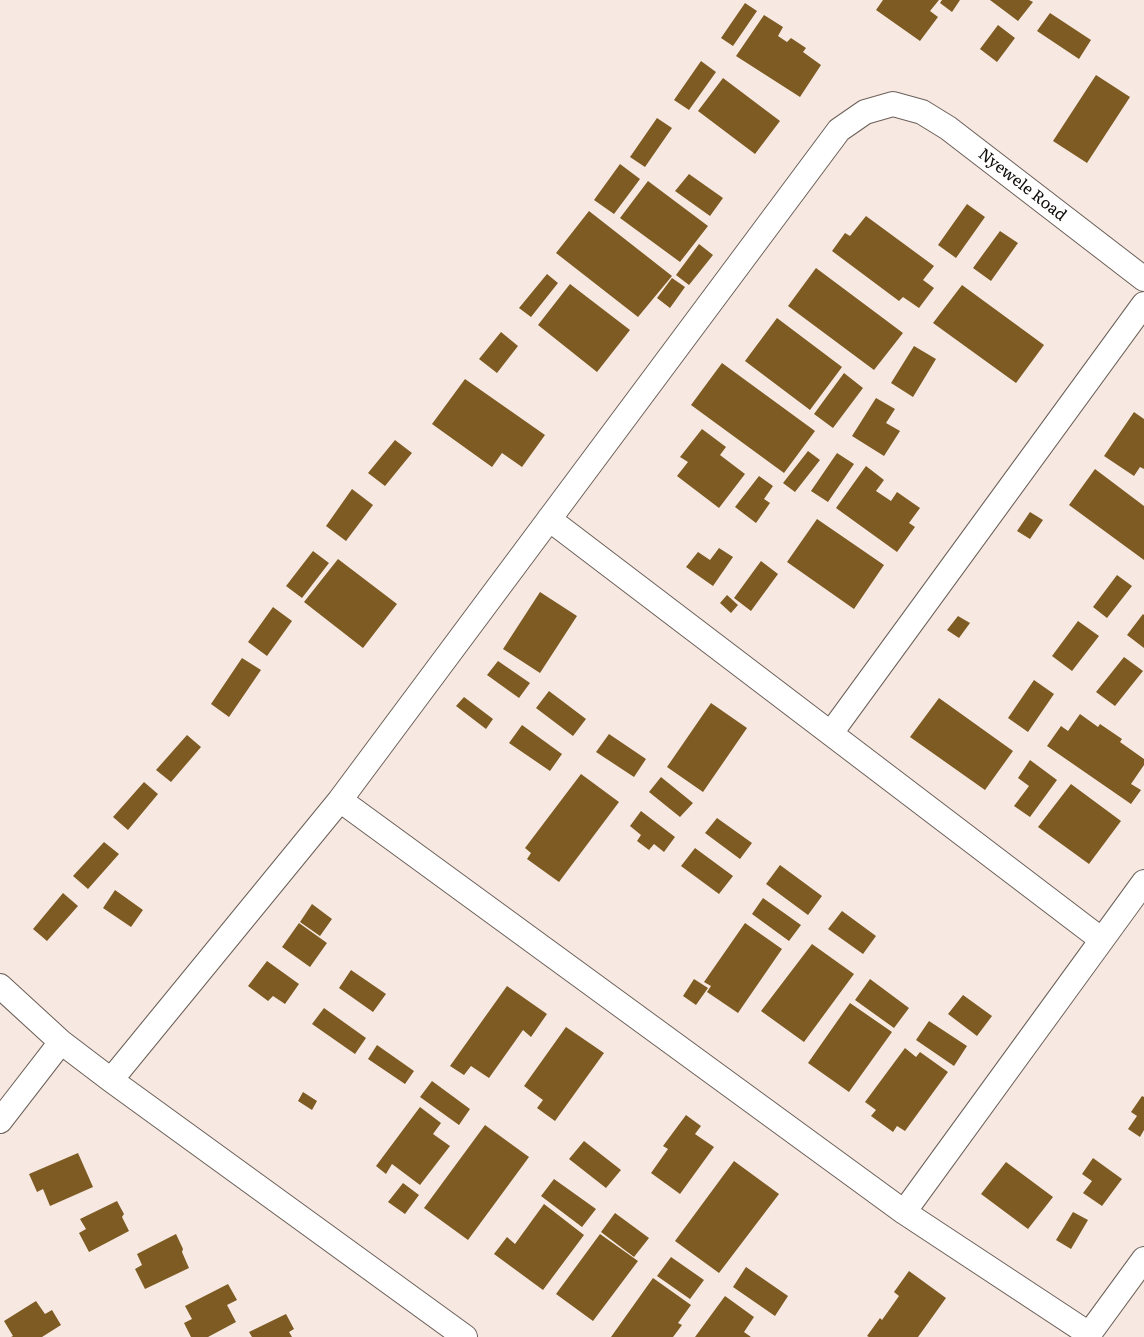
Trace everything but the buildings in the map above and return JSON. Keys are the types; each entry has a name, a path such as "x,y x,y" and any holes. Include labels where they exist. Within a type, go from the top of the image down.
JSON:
{"street":[{"name":"Nyewele Road","path":"549,519 839,130 865,112 893,104 922,112 948,129 1144,279"},
{"path":"831,733 1144,304"},
{"path":"111,1080 340,800 549,519 1102,940"},
{"path":"340,800 904,1212 1088,1336 1144,1259"},
{"path":"904,1212 1144,882"},
{"path":"0,986 61,1042 111,1080 465,1337"},
{"path":"0,1121 61,1042"}]}
